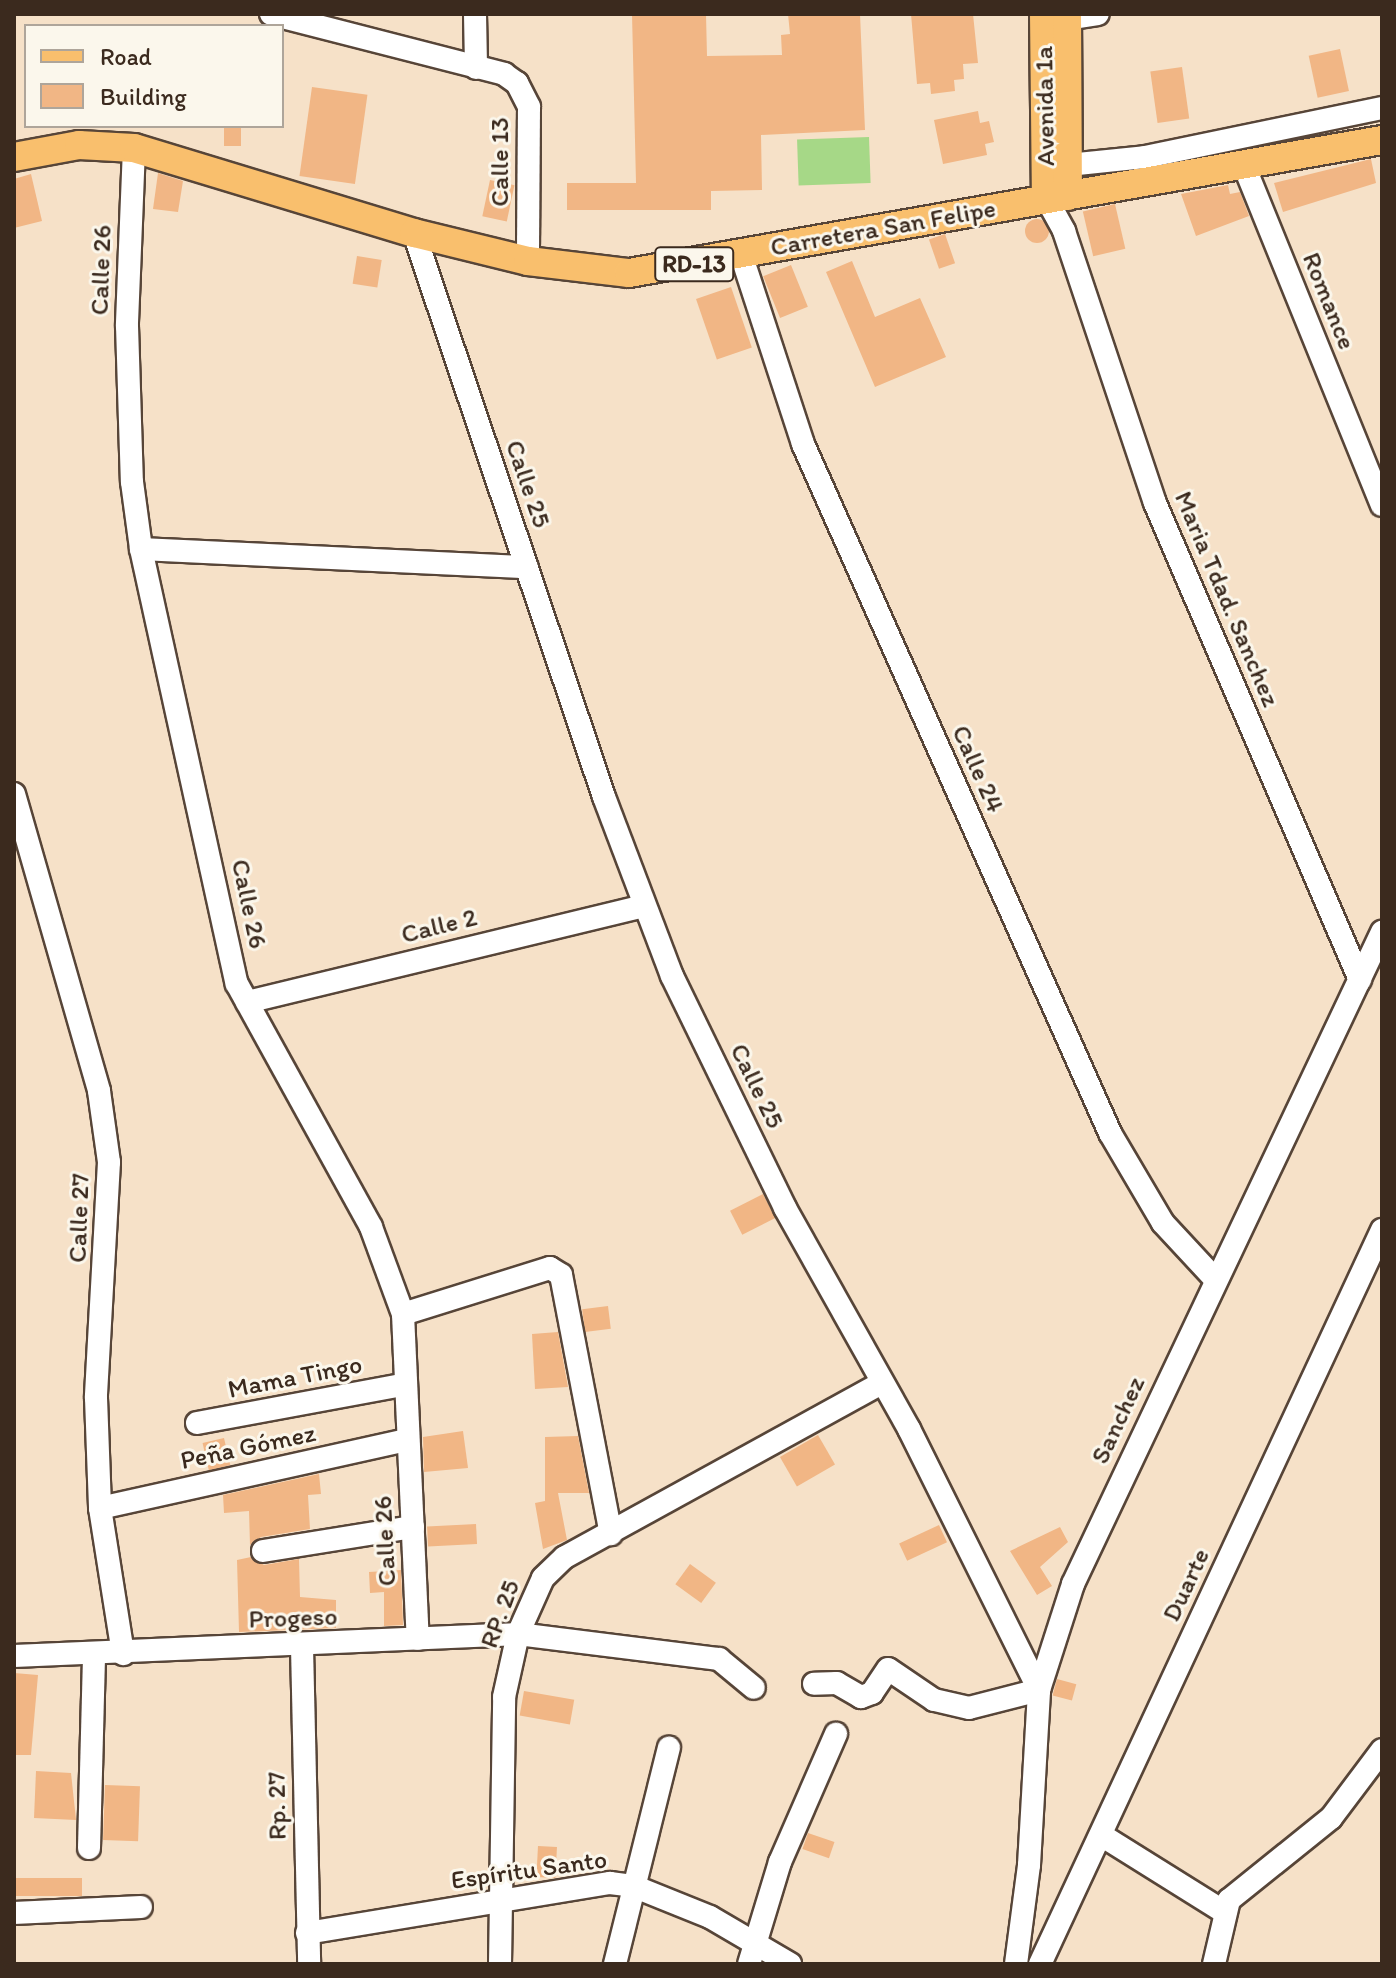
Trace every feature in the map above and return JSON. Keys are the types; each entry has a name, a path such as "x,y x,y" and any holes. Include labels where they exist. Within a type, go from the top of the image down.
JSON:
{"main road":[{"name":"Avenida 1a","path":"1057,197 1059,16"},
{"name":"Carretera San Felipe","path":"14,157 79,145 134,148 414,233 528,261 629,273 1382,140"}],"street":[{"name":"Calle 13","path":"271,14 335,22 517,83 529,107 528,261"},
{"path":"475,14 476,68"},
{"path":"1059,16 1098,14"},
{"path":"1057,158 1280,133 1382,108"},
{"name":"Calle 26","path":"134,148 127,326 132,482 141,549 237,984 371,1227 403,1314 403,1385 418,1639"},
{"name":"Romance","path":"1243,163 1382,505"},
{"name":"Maria Tdad. Sanchez","path":"1057,197 1064,231 1155,503 1360,980"},
{"name":"Calle 25","path":"414,233 644,906 672,976 785,1208 882,1383 1039,1690"},
{"name":"Calle 24","path":"741,254 803,444 1110,1133 1163,1223 1215,1279"},
{"path":"141,549 527,567"},
{"name":"Calle 27","path":"14,794 99,1091 109,1162 96,1398 100,1508 123,1654"},
{"name":"Calle 2","path":"247,1002 644,906"},
{"name":"Sanchez","path":"1016,1964 1029,1865 1039,1690 1073,1584 1382,932"},
{"name":"Duarte","path":"1040,1964 1382,1230"},
{"path":"403,1314 550,1268 561,1275 611,1534"},
{"name":"RP. 25","path":"500,1964 504,1697 518,1634 543,1578 565,1557 882,1383"},
{"name":"Mama Tingo","path":"197,1423 403,1385"},
{"name":"Peña Gómez","path":"100,1508 407,1440"},
{"path":"263,1551 413,1527"},
{"name":"Progeso","path":"14,1656 302,1647 518,1634 719,1659 754,1688"},
{"name":"Rp. 27","path":"302,1647 309,1964"},
{"path":"89,1848 94,1655"},
{"path":"814,1684 837,1683 861,1697 872,1693 888,1669 934,1700 969,1708 1039,1690"},
{"path":"752,1955 786,1848 836,1734"},
{"path":"615,1964 669,1748"},
{"path":"1214,1964 1224,1912 1239,1889 1277,1865 1331,1818 1382,1750"},
{"path":"1101,1835 1224,1912"},
{"name":"Espíritu Santo","path":"307,1933 610,1883 633,1886 710,1917 752,1955 790,1964"},
{"path":"14,1913 141,1907"}],"green space":[{"path":"869,137 871,183 799,185 797,140"}],"building":[{"path":"632,14 706,14 707,56 782,55 781,35 790,34 788,14 860,14 865,130 761,135 762,190 711,191 711,210 567,210 567,183 636,183"},
{"path":"911,14 973,14 978,63 963,64 964,79 954,80 955,91 931,94 930,83 917,84"},
{"path":"1340,49 1349,91 1318,98 1309,56"},
{"path":"1182,67 1189,118 1158,123 1150,71"},
{"path":"312,87 367,95 355,184 299,176"},
{"path":"978,111 980,123 989,121 994,142 985,144 987,155 943,164 934,120"},
{"path":"224,128 241,128 241,146 224,146"},
{"path":"1371,159 1376,183 1283,212 1274,183"},
{"path":"158,173 183,181 178,212 153,209"},
{"path":"31,174 42,221 14,228 14,179"},
{"path":"490,180 514,185 507,221 482,216"},
{"path":"1228,185 1230,194 1240,192 1249,216 1196,236 1181,194"},
{"path":"1115,204 1125,249 1093,256 1083,211"},
{"path":"1037,219 1048,226 1049,231 1042,242 1037,243 1026,236 1025,231 1032,220"},
{"path":"945,234 955,263 939,269 929,240"},
{"path":"357,256 382,260 377,288 353,284"},
{"path":"852,261 875,317 920,298 946,357 875,387 826,272"},
{"path":"791,265 808,307 780,318 763,276"},
{"path":"731,287 752,348 717,360 696,299"},
{"path":"763,1194 775,1218 742,1235 730,1211"},
{"path":"608,1306 611,1329 585,1332 582,1309"},
{"path":"558,1332 568,1387 535,1389 532,1334"},
{"path":"463,1431 468,1468 424,1472 423,1437"},
{"path":"818,1435 835,1464 797,1486 780,1457"},
{"path":"578,1436 589,1493 558,1493 567,1540 543,1549 535,1503 545,1501 545,1437"},
{"path":"224,1438 230,1465 209,1470 203,1443"},
{"path":"319,1474 321,1494 308,1495 310,1529 261,1537 250,1545 249,1511 224,1513 223,1495"},
{"path":"476,1524 477,1544 428,1547 427,1527"},
{"path":"939,1525 947,1542 907,1561 899,1544"},
{"path":"1060,1527 1068,1542 1040,1567 1052,1586 1037,1595 1010,1551"},
{"path":"251,1557 264,1565 299,1559 300,1597 336,1600 336,1628 239,1632 237,1560"},
{"path":"690,1564 716,1583 701,1603 675,1584"},
{"path":"401,1570 403,1625 384,1626 384,1592 370,1593 369,1572"},
{"path":"14,1673 38,1675 31,1755 14,1755"},
{"path":"1057,1679 1076,1684 1072,1701 1053,1695"},
{"path":"524,1691 574,1700 570,1724 520,1716"},
{"path":"36,1771 71,1773 76,1820 34,1818"},
{"path":"105,1785 140,1786 138,1841 103,1840"},
{"path":"808,1833 834,1842 829,1858 802,1849"},
{"path":"538,1846 557,1847 555,1878 536,1877"},
{"path":"14,1878 82,1878 82,1896 14,1896"}]}
